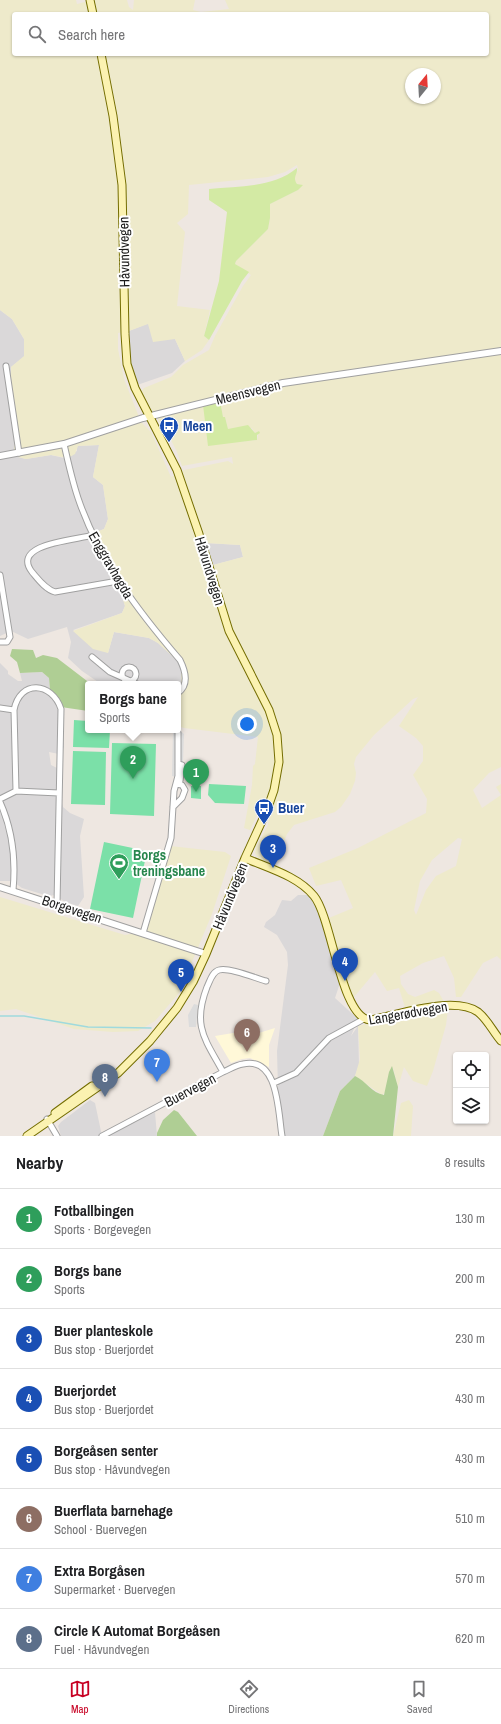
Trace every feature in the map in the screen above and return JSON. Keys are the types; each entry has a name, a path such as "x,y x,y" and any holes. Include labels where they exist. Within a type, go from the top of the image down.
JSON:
{"main road":[{"path":"90,0 93,12"},
{"name":"Håvundvegen","path":"26,1136 136,1056 177,1008 193,982 206,954 245,858 267,810 276,784 279,762 275,726 266,703 229,631 187,498 170,455 135,388 126,356 122,185 113,116 101,56"},
{"path":"245,858 293,879 305,886 314,896 326,918 344,987 358,1012 364,1019"},
{"name":"Langerødvegen","path":"364,1019 370,1020 441,1006 464,1006 481,1014 501,1042"}],"street":[{"name":"Meensvegen","path":"0,456 64,444 150,416 283,383 501,351"},
{"path":"6,366 19,453"},
{"name":"Enggravhøgda","path":"64,444 77,496 93,535 118,581 180,660 184,669 184,684 181,688"},
{"path":"93,535 38,547 30,554 28,559 30,569 44,585 55,592 118,581"},
{"path":"0,575 10,631 10,637 7,642 0,642"},
{"path":"92,657 108,670 130,681"},
{"path":"16,791 14,710 19,695 28,689 39,688 48,692 60,704 62,728 57,904"},
{"path":"0,708 14,710"},
{"path":"143,933 169,846 173,807 178,784 178,733"},
{"path":"173,807 184,792 184,788 178,784"},
{"path":"0,799 16,791 59,793"},
{"path":"0,802 8,821 13,839 15,872 13,890"},
{"name":"Borgevegen","path":"0,887 57,904 206,954"},
{"path":"223,1072 206,1044 200,1021 201,1004 214,973 218,970 226,970 266,981"},
{"name":"Langerødvegen","path":"274,1083 296,1073 329,1038 364,1019"},
{"name":"Buervegen","path":"102,1136 239,1065 253,1064 267,1071 274,1083"},
{"path":"274,1083 282,1136"},
{"path":"48,1120 57,1136"}],"shaded area":[{"path":"0,0 76,0 77,4 93,0 127,0 129,7 133,10 134,0 195,0 193,10 201,12 229,9 225,0 501,0 501,767 489,773 473,790 482,808 501,795 501,960 497,956 483,963 461,997 456,997 454,978 444,956 423,963 400,976 401,984 408,994 415,997 434,990 439,993 448,1009 446,1025 433,1071 427,1086 413,1081 404,1067 398,1087 393,1068 391,1068 386,1092 382,1095 355,1076 360,1059 358,1026 407,1014 399,988 387,991 375,972 354,997 350,991 324,920 353,908 341,880 316,886 309,868 358,848 426,813 427,799 413,775 423,761 423,746 416,738 399,726 418,697 413,699 374,735 356,757 354,764 356,773 355,781 350,794 341,807 335,812 294,825 287,834 276,863 269,864 258,858 255,853 256,847 268,825 269,816 258,813 250,830 244,828 252,785 253,766 255,764 258,737 181,727 181,664 158,643 149,638 114,632 108,653 93,649 73,631 122,613 125,606 111,561 104,549 92,544 90,537 96,532 104,529 108,519 103,485 93,477 99,445 78,446 75,454 68,458 51,455 26,459 18,457 14,450 15,440 11,367 24,356 24,339 12,319 0,310","holes":["297,165 298,170 294,177 295,181 297,184 302,185 298,190 270,204 268,229 236,261 235,264 251,275 243,286 215,336 209,350 183,365 171,377 144,388 141,392 151,411 157,412 281,381 220,401 223,418 225,417 228,429 252,428 255,433 259,431 257,440 238,442 203,405 157,417 164,432 171,440 182,466 232,457 233,464 228,461 184,470 171,477 151,432 141,422 124,379 118,349 118,333 129,331 148,324 153,342 175,339 185,361 202,350 209,340 204,336 210,310 177,306 185,232 177,223 188,214 189,185 268,177 285,172","206,543 240,545 243,557 213,565","458,838 462,839 456,866 436,876 426,890 416,915 414,910 420,881 432,860"]},
{"path":"0,310 12,319 24,339 24,357 11,367 15,454 18,457 26,459 51,455 64,458 77,451 77,446 99,445 93,477 103,485 108,519 104,529 93,534 92,544 104,549 111,561 125,606 122,613 73,630 108,653 114,632 149,638 158,643 181,664 181,681 97,681 82,671 68,658 71,642 67,627 28,639 11,631 0,636"},
{"path":"149,323 175,339 185,361 172,373 140,384 136,383 130,361 129,331"},
{"path":"206,543 240,545 243,557 213,565"},
{"path":"0,663 8,671 8,674 18,681 22,681 20,673 42,672 49,678 50,690 60,703 64,747 59,754 49,752 51,765 61,770 60,796 63,807 70,813 84,819 80,836 84,897 78,906 65,902 55,895 48,896 22,888 12,881 0,881"},
{"path":"181,732 184,734 183,762 177,762 176,777 172,776 173,733 181,733"},
{"path":"501,784 501,795 496,787"},
{"path":"170,846 225,852 231,856 212,914 179,993 155,1021 138,1031 113,1032 74,1029 16,1009 0,1011 0,897 125,935 144,931"},
{"path":"298,895 309,895 317,904 340,983 335,998 358,1019 351,1036 358,1026 359,1065 355,1076 340,1091 323,1136 284,1136 278,1088 277,1051 288,965 287,952 277,935 264,927 266,922 275,915 282,900 291,901"},
{"path":"194,1004 198,1005 196,1027 189,1027 188,1015"},
{"path":"275,1028 269,1045 269,1067 250,1058 231,1063 215,1036 233,1033 249,1036"},
{"path":"90,1100 95,1103 102,1136 61,1136 58,1126 61,1122"},
{"path":"409,1100 413,1106 411,1136 393,1136 401,1103"},
{"path":"155,1112 157,1136 107,1136"}],"green space":[{"path":"297,168 295,177 296,182 297,184 303,185 298,190 270,204 268,229 236,261 235,264 249,272 242,281 209,340 204,336 219,281 227,212 209,200 209,189 267,183 288,175"},
{"path":"220,401 223,417 225,417 228,429 248,425 255,433 259,431 260,433 257,435 257,440 208,446 203,405"},
{"path":"12,649 33,650 36,658 43,655 57,658 87,681 85,681 85,711 61,707 50,690 49,678 42,672 20,673 17,662 10,656"},
{"path":"74,720 85,721 85,733 110,733 109,748 73,747"},
{"path":"112,743 156,744 154,816 110,814"},
{"path":"73,751 106,752 105,805 71,804"},
{"path":"209,784 246,786 244,804 215,803 208,795"},
{"path":"191,786 201,786 201,799 191,798"},
{"name":"Borgs treningsbane","path":"104,842 147,851 133,918 90,909"},
{"path":"392,1066 398,1087 393,1136 323,1136 340,1091 355,1076 376,1092 384,1095 389,1072"},
{"path":"174,1110 178,1112 197,1136 157,1136 163,1120"}],"waterway":[{"path":"0,1016 24,1016 88,1027 151,1028"}],"place":[{"name":"Meen","path":"169,443"},
{"name":"Borgs bane","path":"133,779"},
{"name":"Fotballbingen","path":"196,792"},
{"name":"Buer","path":"264,825"},
{"name":"Buer planteskole","path":"273,868"},
{"name":"Borgs treningsbane","path":"119,880"},
{"name":"Buerjordet","path":"345,981"},
{"name":"Borgeåsen senter","path":"181,992"},
{"name":"Buerflata barnehage","path":"247,1052"},
{"name":"Extra Borgåsen","path":"157,1082"},
{"name":"Circle K Automat Borgeåsen","path":"105,1097"}]}
